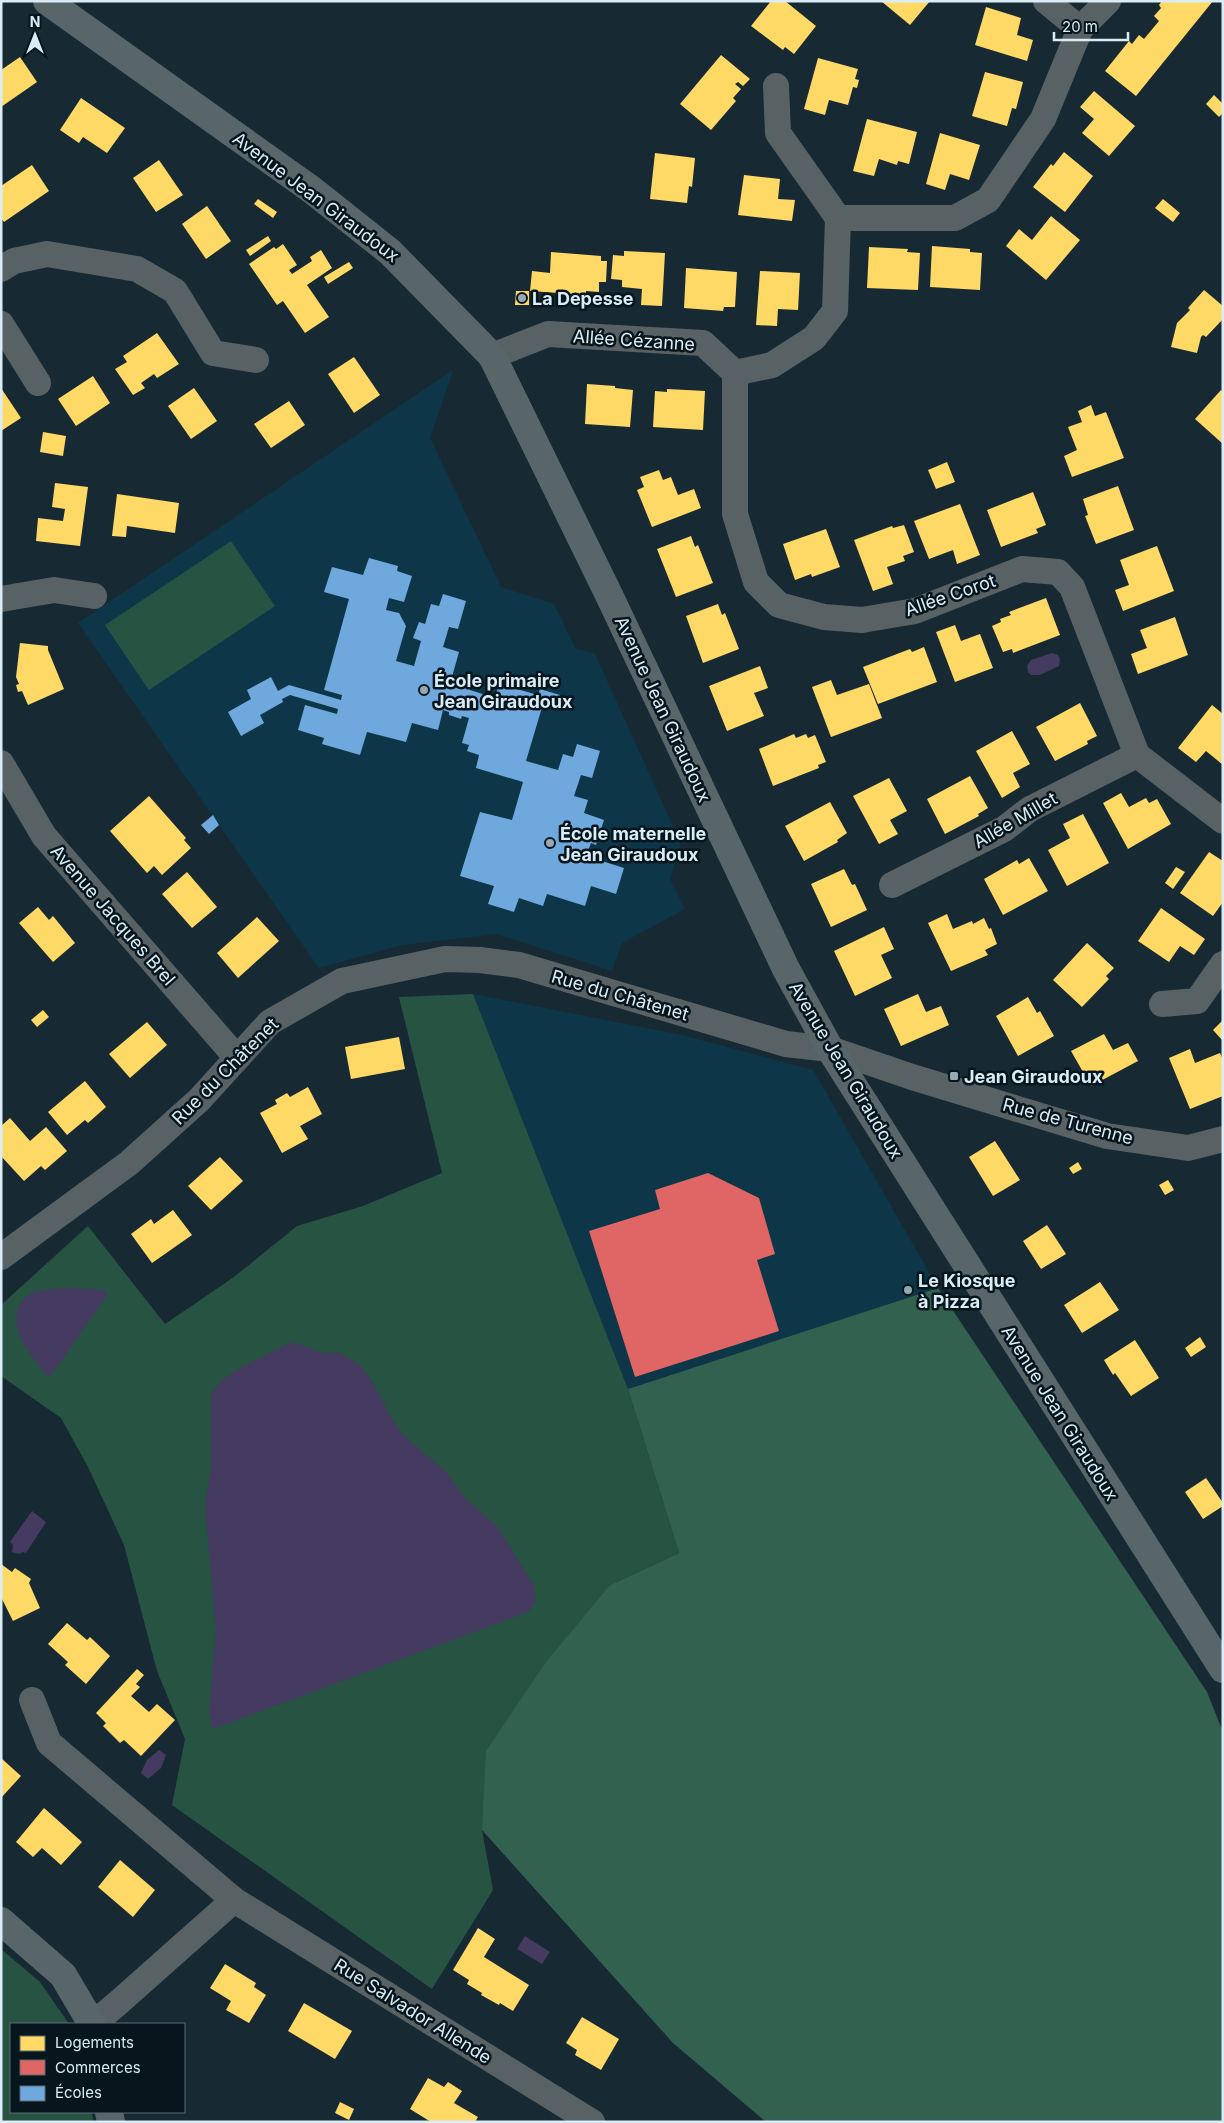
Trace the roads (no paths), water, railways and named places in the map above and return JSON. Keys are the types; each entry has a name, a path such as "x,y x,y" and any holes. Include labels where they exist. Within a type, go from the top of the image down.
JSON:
{"street":[{"name":"Avenue Jean Giraudoux","path":"47,1 312,190 390,252 492,356 609,595 786,969 830,1049 1223,1669"},
{"path":"1046,1 1080,29"},
{"path":"838,218 955,218 988,200 1043,119 1080,29 1108,1"},
{"path":"735,373 772,365 814,338 835,311 838,218 778,133 776,86"},
{"path":"1,269 14,261 47,254 137,269 175,292 213,354 256,360"},
{"path":"1,324 38,383"},
{"name":"Allée Cézanne","path":"492,356 548,334 703,343 735,373"},
{"name":"Allée Corot","path":"735,373 735,514 756,582 779,605 824,617 862,620 915,611 1022,569 1058,572 1072,588 1137,755"},
{"path":"1,599 54,590 94,596"},
{"path":"1137,755 1223,821"},
{"name":"Allée Millet","path":"892,885 1004,829 1030,809 1137,755"},
{"name":"Avenue Jacques Brel","path":"1,764 44,836 237,1058"},
{"name":"Rue du Châtenet","path":"1,1257 129,1163 199,1100 270,1022 342,981 445,959 480,960 519,965 786,1044 830,1049"},
{"path":"1162,1004 1197,1001 1223,964"},
{"name":"Rue de Turenne","path":"830,1049 912,1077 1108,1136 1188,1148 1223,1139"},
{"name":"Rue Salvador Allende","path":"32,1700 49,1742 234,1900 592,2122"},
{"path":"1,1921 63,1975 91,2022 105,2014 118,2003 234,1900"}],"place":[{"name":"La Depesse","path":"522,298"},
{"name":"École primaire Jean Giraudoux","path":"424,690"},
{"name":"École maternelle Jean Giraudoux","path":"550,843"},
{"name":"Jean Giraudoux","path":"954,1076"},
{"name":"Le Kiosque à Pizza","path":"908,1290"}]}
